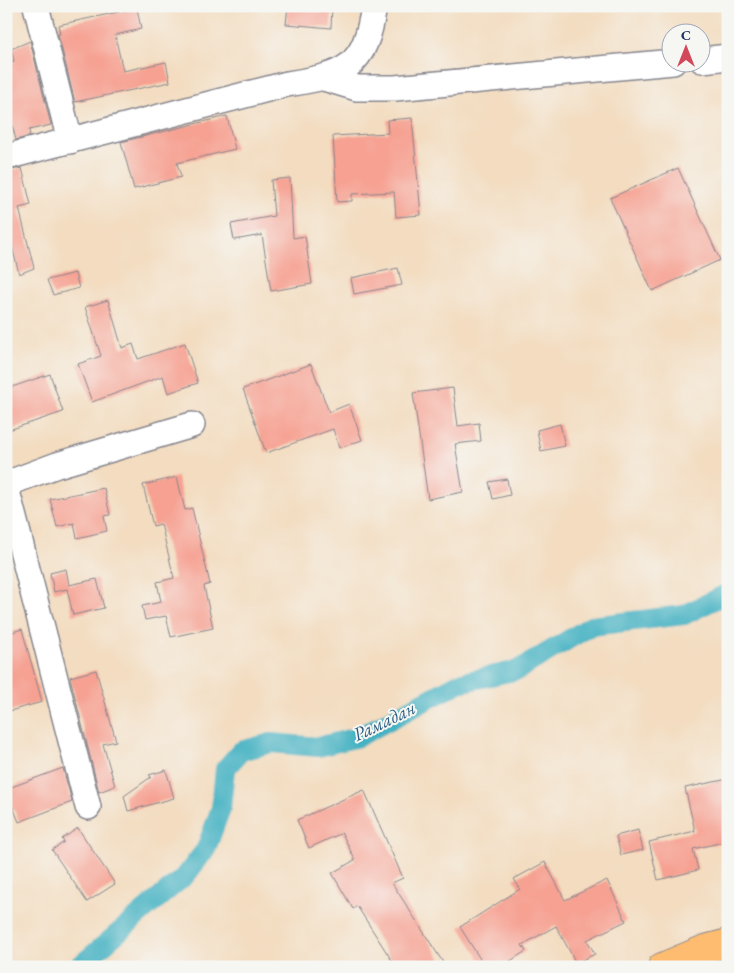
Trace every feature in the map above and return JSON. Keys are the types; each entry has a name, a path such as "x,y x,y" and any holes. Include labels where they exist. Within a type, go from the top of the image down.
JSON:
{"main road":[{"path":"662,967 705,949 728,943"}],"street":[{"path":"36,6 70,141"},
{"path":"6,157 287,84 324,78 352,64 370,35 374,6"},
{"path":"712,59 728,58"},
{"path":"324,78 357,88 395,88 662,63"},
{"path":"88,807 6,486 57,465 192,425"}],"building":[{"path":"288,6 332,6 331,28 286,24"},
{"path":"137,8 141,29 115,35 123,71 166,62 170,82 75,102 58,34 60,34 58,25"},
{"path":"30,41 51,125 29,130 30,136 16,140 6,101 6,63 14,61 11,49"},
{"path":"227,116 235,149 177,163 181,177 134,189 121,142"},
{"path":"412,118 421,215 396,217 394,192 352,194 352,201 337,202 333,136 388,133 387,120"},
{"path":"22,168 31,205 19,208 34,268 19,274 6,222 6,171"},
{"path":"678,168 720,260 652,291 610,198"},
{"path":"290,178 293,238 305,236 312,284 271,291 262,235 234,240 231,224 274,216 271,180"},
{"path":"398,268 402,285 354,294 351,278"},
{"path":"75,273 79,288 53,295 47,280"},
{"path":"108,300 122,348 133,344 138,359 185,343 198,383 168,393 163,376 92,402 78,364 101,356 85,307"},
{"path":"311,364 329,412 349,404 362,440 339,448 333,429 266,453 243,389"},
{"path":"50,374 63,412 6,431 6,389"},
{"path":"453,388 458,426 479,423 481,441 455,444 463,492 428,499 413,393"},
{"path":"560,424 565,446 541,451 537,430"},
{"path":"177,477 185,510 192,508 210,584 204,586 213,628 171,637 166,616 145,620 142,606 161,602 157,582 174,578 161,524 153,526 143,485"},
{"path":"507,479 510,495 493,499 489,482"},
{"path":"104,488 110,515 104,516 107,531 77,538 74,523 57,527 50,499"},
{"path":"66,569 69,585 97,579 104,608 73,615 67,589 54,592 50,573"},
{"path":"22,629 42,702 6,712 6,634"},
{"path":"96,670 116,741 103,744 115,786 99,792 70,677"},
{"path":"63,768 72,802 19,822 13,807 6,809 6,789"},
{"path":"166,770 174,798 128,811 124,796 151,777 149,775"},
{"path":"728,779 728,841 693,849 698,870 658,880 649,842 695,831 685,788"},
{"path":"364,790 403,878 392,883 446,967 396,967 357,906 353,909 332,873 355,860 342,833 309,848 297,820"},
{"path":"78,828 115,884 87,902 52,850 64,842 62,839"},
{"path":"638,830 643,850 621,855 616,836"},
{"path":"545,862 565,900 607,880 626,921 587,940 595,954 576,963 556,926 522,945 526,951 501,967 485,967 460,927 520,889 514,879"}],"waterway":[{"name":"Рамадан","path":"78,967 186,875 206,849 221,808 225,769 241,751 271,743 318,747 358,737 459,683 518,670 591,626 684,615 728,593"}]}
